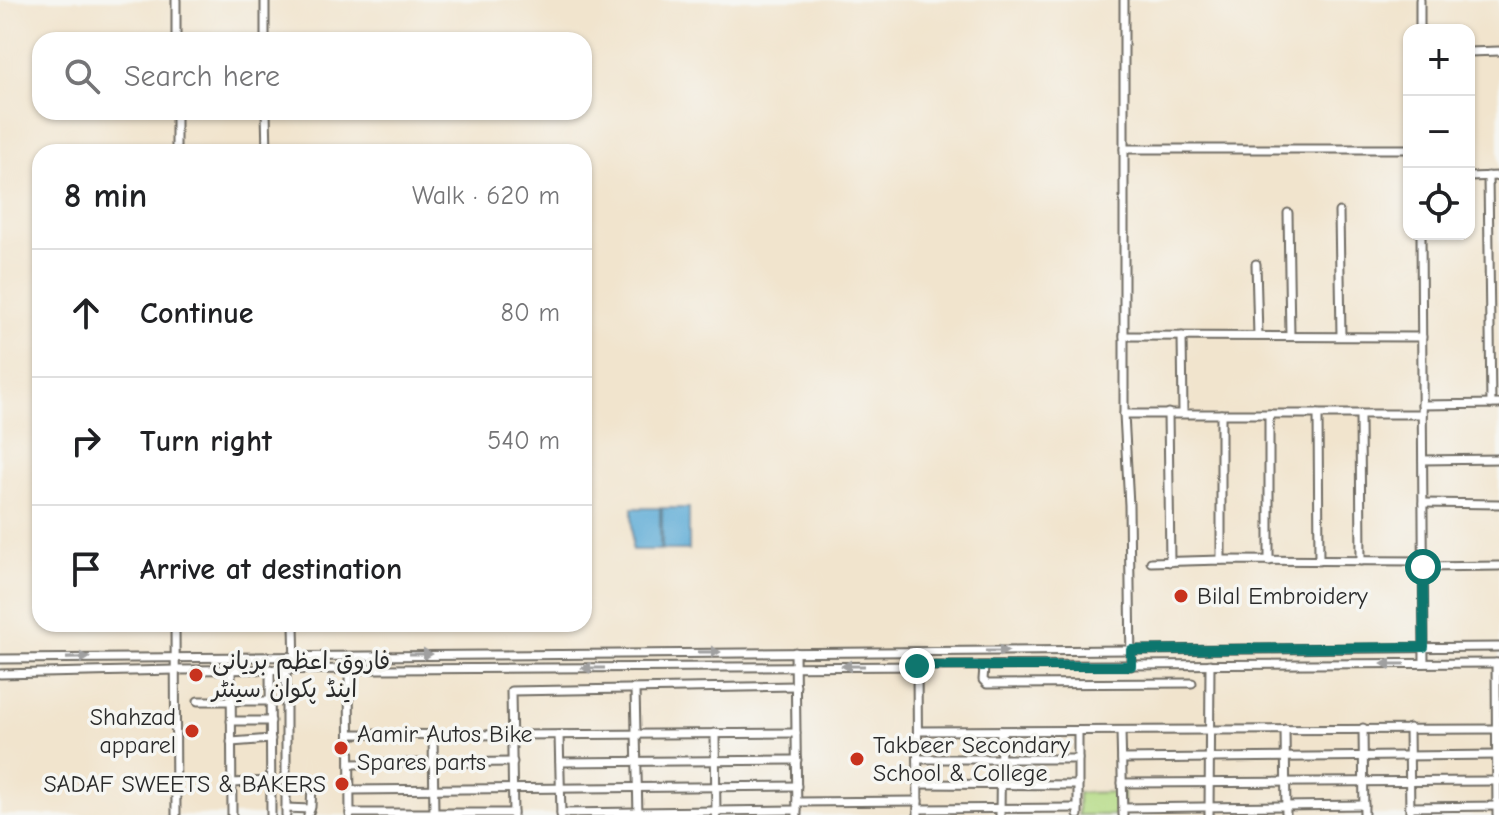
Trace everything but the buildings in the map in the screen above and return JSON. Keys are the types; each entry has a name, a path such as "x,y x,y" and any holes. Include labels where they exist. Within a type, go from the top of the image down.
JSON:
{"street":[{"path":"176,0 176,32"},
{"path":"265,0 265,32"},
{"path":"1124,0 1124,414 1129,505 1131,666"},
{"path":"1420,0 1420,24"},
{"path":"1475,52 1499,51"},
{"path":"176,120 176,144"},
{"path":"266,120 267,144"},
{"path":"1124,149 1403,149"},
{"path":"1124,414 1360,414 1495,404 1488,176"},
{"path":"1475,177 1499,176"},
{"path":"1339,212 1341,336"},
{"path":"1288,213 1290,336"},
{"path":"1421,240 1424,663"},
{"path":"1489,254 1499,254"},
{"path":"1256,264 1258,336"},
{"path":"1124,336 1422,337"},
{"path":"1182,336 1183,413"},
{"path":"1168,413 1170,562"},
{"path":"1221,414 1221,560"},
{"path":"1269,414 1269,561"},
{"path":"1318,414 1319,561"},
{"path":"1360,414 1361,561"},
{"path":"1423,460 1499,459"},
{"path":"1423,503 1499,504"},
{"path":"1151,562 1361,561 1499,566"},
{"path":"175,632 176,815"},
{"path":"294,632 295,655 290,669 286,812 309,812 312,785"},
{"path":"0,659 1499,647"},
{"path":"795,652 797,809"},
{"path":"984,673 987,684 1210,671 1498,663 1498,809 1410,811 1409,728"},
{"path":"0,674 796,666 917,666 984,673 1131,666 1176,675 1192,683"},
{"path":"917,666 918,808"},
{"path":"270,669 271,815"},
{"path":"349,669 350,814 513,814 511,691 796,686"},
{"path":"231,670 232,815"},
{"path":"1209,811 1210,671"},
{"path":"635,690 638,813"},
{"path":"198,701 271,701"},
{"path":"231,721 271,721"},
{"path":"1363,728 1364,815"},
{"path":"1285,729 1286,811"},
{"path":"918,731 1498,729"},
{"path":"1000,812 1001,731"},
{"path":"559,735 561,814 918,808 1078,812 1078,731"},
{"path":"1121,731 1123,812 1286,811 1364,805"},
{"path":"715,733 716,813"},
{"path":"350,734 796,733"},
{"path":"433,734 434,814"},
{"path":"231,742 271,739"},
{"path":"1122,759 1498,755"},
{"path":"918,759 1078,759"},
{"path":"560,762 797,760"},
{"path":"350,764 513,762"},
{"path":"232,783 271,781"},
{"path":"1122,783 1498,781"},
{"path":"918,784 1078,785"},
{"path":"350,790 797,786"}],"green space":[{"path":"1123,792 1123,815 1078,815 1078,793"}],"water":[{"path":"632,508 660,508 660,550 632,550"},
{"path":"662,508 689,508 689,550 662,550"}],"place":[{"name":"Bilal Embroidery","path":"1181,596"},
{"name":"فاروق اعظم بریانی اینڈ پکوان سینٹر","path":"196,675"},
{"name":"Shahzad apparel","path":"192,731"},
{"name":"Aamir Autos Bike Spares parts","path":"341,748"},
{"name":"Takbeer Secondary School & College","path":"857,759"},
{"name":"SADAF SWEETS & BAKERS","path":"342,784"}],"route":[{"path":"917,666 1131,666 1131,650 1424,647 1423,567"}]}
